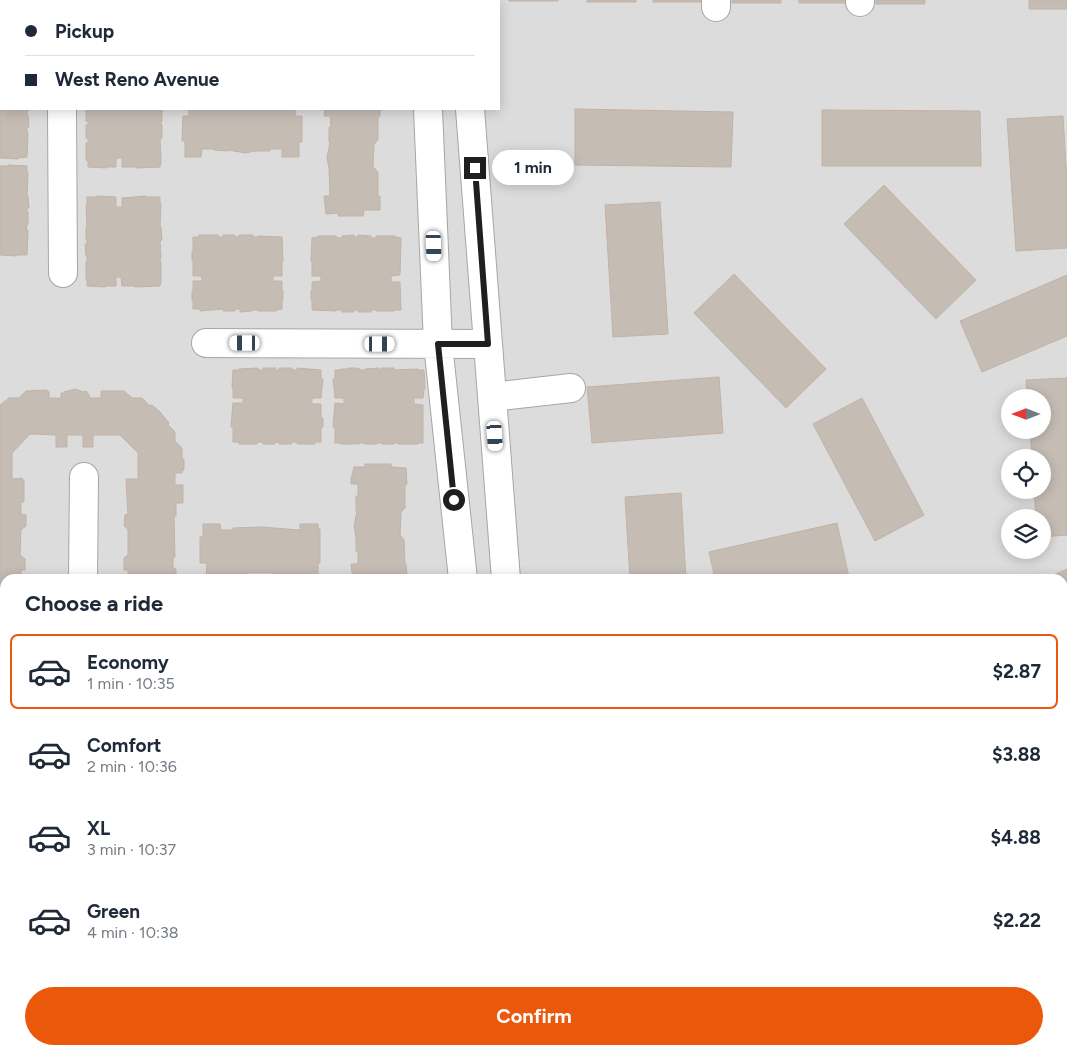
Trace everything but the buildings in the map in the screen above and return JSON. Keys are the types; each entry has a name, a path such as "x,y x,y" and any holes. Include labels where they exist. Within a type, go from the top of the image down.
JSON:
{"street":[{"path":"62,110 63,273"},
{"path":"428,110 438,344 462,574"},
{"path":"470,110 506,574"},
{"path":"206,343 488,344"},
{"path":"492,397 571,388"},
{"path":"83,574 84,476"}],"shaded area":[{"path":"500,0 1067,0 1067,574 0,574 0,110 500,110"}],"route":[{"path":"454,500 438,344 488,344 475,168"}]}
